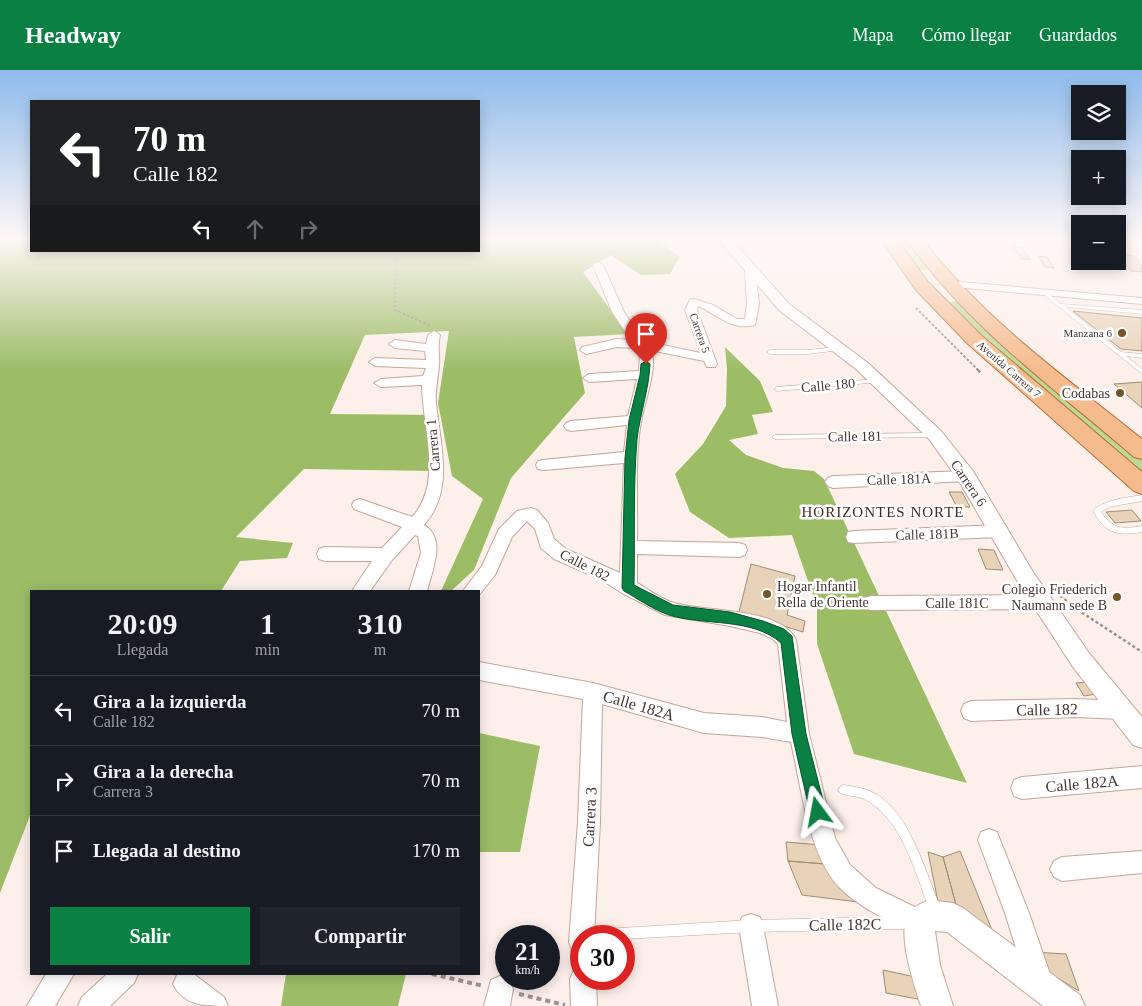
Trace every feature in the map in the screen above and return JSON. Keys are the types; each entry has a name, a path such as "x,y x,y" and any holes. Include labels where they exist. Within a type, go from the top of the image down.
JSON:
{"main road":[{"name":"Avenida Carrera 7","path":"920,284 989,353 1142,484"},
{"name":"Avenida Carrera 7","path":"949,284 1025,355 1142,451"}],"street":[{"path":"606,284 618,312 646,353 645,375 634,420 630,458 628,588"},
{"name":"Carrera 5","path":"640,344 710,361 690,310 694,302 704,303 731,322 742,324 751,322 753,304 751,284"},
{"name":"Carrera 6","path":"763,284 784,307 879,380 935,434 966,476 1026,578 1048,596 1081,660 1142,736"},
{"path":"949,284 1142,301"},
{"path":"395,344 433,342"},
{"name":"Carrera 1","path":"362,590 386,555 427,511 435,486 437,466 429,402 433,342"},
{"path":"586,350 616,343 640,344"},
{"path":"375,362 433,364"},
{"path":"589,378 645,375"},
{"path":"381,383 429,380"},
{"path":"571,426 634,420"},
{"path":"543,464 630,458"},
{"name":"Calle 181A","path":"833,482 966,476"},
{"path":"360,505 402,520 425,533 429,553 418,590"},
{"name":"Calle 182","path":"473,590 489,570 505,533 523,515 531,514 542,527 547,543 560,554 606,574 628,588 671,610 730,618 754,624 779,633 788,640 799,734"},
{"name":"Calle 181B","path":"854,537 1000,531"},
{"path":"630,547 739,550"},
{"path":"325,554 386,555"},
{"name":"Calle 181C","path":"872,603 1048,596"},
{"name":"Calle 182A","path":"480,671 593,692 704,723 762,727 799,734"},
{"name":"Carrera 3","path":"582,925 589,822 593,692"},
{"name":"Calle 182","path":"971,711 1076,708 1122,710"},
{"path":"799,734 825,842 842,873 868,896 929,919 921,954 937,1006"},
{"name":"Calle 182A","path":"1022,788 1142,777"},
{"path":"990,840 1017,913 1039,982"},
{"path":"1062,869 1142,862"},
{"name":"Calle 182C","path":"929,919 952,918 1069,1006"},
{"path":"751,926 765,1006"},
{"path":"40,1006 60,975"},
{"path":"91,1006 125,975"},
{"path":"186,984 215,1006"},
{"path":"583,990 584,1006"}],"lane":[{"path":"1045,293 1142,372"},
{"path":"1060,305 1142,312"},
{"path":"770,352 841,349"},
{"path":"1121,354 1142,356"},
{"name":"Calle 180","path":"777,389 879,380"},
{"name":"Calle 181","path":"775,437 935,434"},
{"path":"1142,498 1108,505 1097,511 1103,522 1113,530 1142,530"},
{"path":"843,790 866,794 887,808 904,834 929,919"},
{"name":"Calle 182C","path":"635,933 751,926 929,919"}],"path":[{"path":"395,284 395,310 434,328 433,342"},
{"path":"916,308 982,374"},
{"path":"1048,596 1075,608 1142,652"}],"green space":[{"path":"0,284 591,284 628,334 574,337 585,393 511,478 474,570 452,590 441,590 483,499 452,476 438,403 449,331 365,335 330,414 439,415 431,471 304,469 236,537 293,543 287,558 240,561 222,590 30,590 30,816 0,893"},
{"path":"958,301 1142,459 1142,474 974,329 949,302"},
{"path":"725,347 760,381 773,412 752,415 758,434 729,440 746,455 783,468 814,471 824,479 967,783 854,754 817,644 817,607 792,535 729,538 690,512 675,474 703,444 726,406 727,369"},
{"path":"480,733 540,746 520,852 480,852"},
{"path":"286,975 406,975 398,1006 281,1006"}],"building":[{"name":"Manzana 6","path":"1073,311 1142,318 1142,351 1121,349"},
{"path":"1142,382 1142,408 1114,384"},
{"path":"949,492 962,492 970,507 957,507"},
{"path":"1132,510 1141,521 1115,523 1106,512"},
{"path":"978,549 994,550 1003,570 986,569"},
{"name":"Hogar Infantil Rella de Oriente","path":"751,564 795,576 787,615 805,621 803,632 739,612"},
{"path":"1087,682 1096,694 1084,696 1076,683"},
{"path":"786,842 822,845 825,864 788,861"},
{"path":"960,851 996,940 958,912 943,857"},
{"path":"928,852 943,857 958,912 939,907"},
{"path":"788,861 825,864 858,902 802,895"},
{"path":"1033,952 1066,954 1079,991 1046,971"},
{"path":"883,970 920,978 923,1000 886,993"}],"place":[{"name":"Manzana 6","path":"1122,333"},
{"name":"Codabas","path":"1120,393"},
{"name":"Hogar Infantil Rella de Oriente","path":"767,594"},
{"name":"Colegio Friederich Naumann sede B","path":"1117,597"}],"district":[{"name":"HORIZONTES NORTE","path":"883,512"}],"route":[{"path":"646,364 634,420 630,458 628,588 671,610 730,618 763,626 779,633 788,640 799,734 805,752 818,812"}]}
